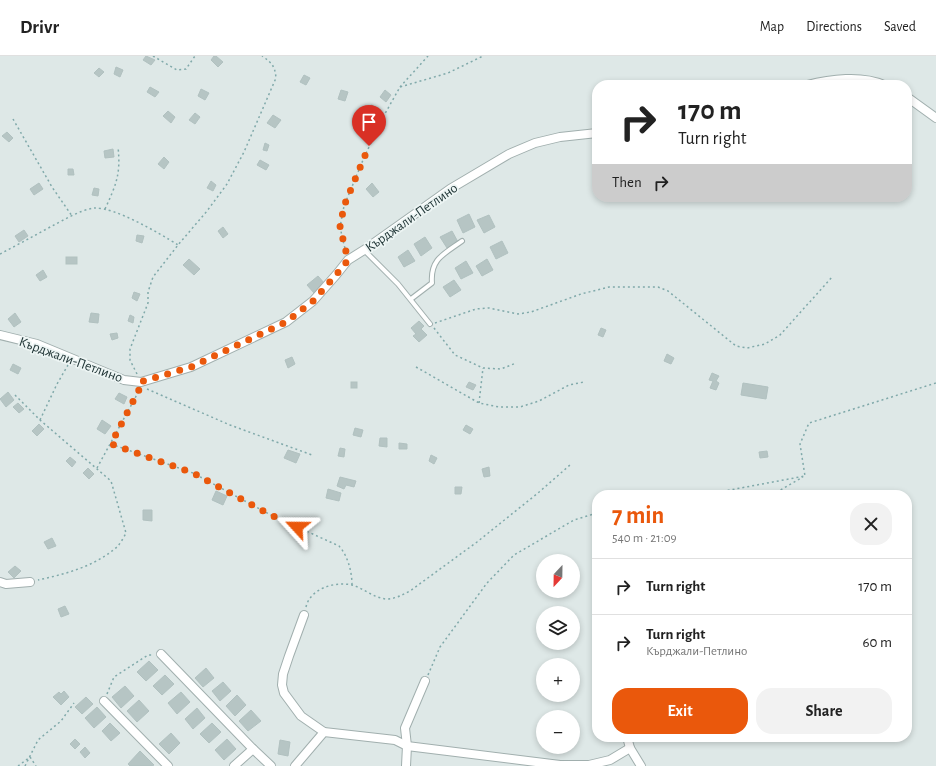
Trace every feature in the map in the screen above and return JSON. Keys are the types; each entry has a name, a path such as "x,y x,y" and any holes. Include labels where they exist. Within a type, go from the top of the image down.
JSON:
{"street":[{"path":"833,80 861,80"},
{"path":"912,101 936,118"},
{"name":"Кърджали-Петлино","path":"0,335 37,344 124,380 140,382 191,367 286,322 313,301 348,260 450,189 509,154 535,143 560,137 592,134"},
{"path":"0,582 6,584 30,582"},
{"path":"304,615 283,674 282,685 284,693 301,716 324,732 395,740 407,746 560,765 589,765 603,762 610,760 630,748"},
{"path":"161,654 271,766"},
{"path":"406,766 407,746 405,728 425,681"},
{"path":"104,701 168,766"},
{"path":"295,766 324,732"},
{"path":"628,742 630,748 641,766"},
{"path":"234,766 253,749"}],"lane":[{"path":"410,299 432,284 431,274 434,263 443,254 462,241"},
{"path":"364,250 398,284 430,324"}],"path":[{"path":"153,56 177,70 186,69 195,56"},
{"path":"140,382 130,360 130,349 148,303 148,292 153,278 227,184 244,152 276,78 275,68 262,56"},
{"path":"348,260 340,227 344,206 382,119 400,87 428,56"},
{"path":"400,87 448,73 483,56"},
{"path":"13,119 52,187 72,216"},
{"path":"105,209 118,176 120,160 118,147"},
{"path":"0,254 72,216 94,208 105,209 133,220 156,231 178,245"},
{"path":"516,363 501,369 484,368 455,355 430,324 476,309 489,308 518,314 531,312 581,294 609,287 658,287 668,291 736,346 747,348 765,344 780,335 833,276"},
{"path":"40,420 57,384 72,359"},
{"path":"416,367 479,403 499,407 520,407 539,401 569,385 584,382"},
{"path":"479,403 484,368"},
{"path":"806,476 800,444 809,423 936,383"},
{"path":"97,468 141,386 230,425 312,455"},
{"path":"15,395 40,420 111,481 126,533 118,545 98,560 69,573 30,582"},
{"path":"111,444 193,473 269,514 339,546 344,552 352,575 352,585"},
{"path":"304,615 311,596 319,590 340,584 352,585 376,596 386,598 398,597 410,591 477,542 570,465"},
{"path":"730,490 806,476"},
{"path":"781,490 806,476"},
{"path":"425,681 440,647 487,583 514,555 574,520 592,515"},
{"path":"104,701 114,677 148,655 161,654"},
{"path":"25,766 38,740 61,721 74,703"},
{"path":"18,766 30,757"},
{"path":"30,757 36,766"}],"building":[{"path":"146,56 155,60 151,65 143,60"},
{"path":"214,56 223,62 218,67 211,60"},
{"path":"116,67 123,70 120,77 114,74"},
{"path":"99,68 104,72 99,77 94,73"},
{"path":"304,75 310,78 306,85 300,82"},
{"path":"150,87 159,92 155,97 147,92"},
{"path":"201,89 209,93 205,100 198,96"},
{"path":"341,90 348,92 345,101 338,99"},
{"path":"385,90 391,95 386,102 380,97"},
{"path":"371,105 381,110 378,116 369,112"},
{"path":"168,111 175,117 171,123 163,116"},
{"path":"195,113 200,117 195,124 189,120"},
{"path":"273,115 281,120 275,128 267,123"},
{"path":"7,132 13,138 9,142 2,136"},
{"path":"265,143 269,145 267,151 263,150"},
{"path":"113,149 114,157 105,158 104,151"},
{"path":"164,157 169,162 164,169 158,164"},
{"path":"260,160 269,165 266,170 257,165"},
{"path":"68,169 73,169 74,175 68,175"},
{"path":"211,181 216,185 213,191 207,188"},
{"path":"39,183 43,189 34,195 30,189"},
{"path":"372,183 379,192 373,197 366,189"},
{"path":"94,188 99,189 98,196 92,195"},
{"path":"469,214 475,227 463,233 457,220"},
{"path":"489,215 495,227 484,233 477,220"},
{"path":"223,227 228,234 223,238 218,231"},
{"path":"24,230 28,236 19,242 15,236"},
{"path":"452,231 458,242 447,248 440,237"},
{"path":"137,235 144,236 142,243 136,241"},
{"path":"425,237 432,248 421,256 414,244"},
{"path":"502,241 508,253 496,259 490,247"},
{"path":"408,250 415,261 404,267 398,257"},
{"path":"66,257 77,257 77,264 66,264"},
{"path":"189,259 200,269 194,275 183,265"},
{"path":"487,259 493,270 482,276 476,266"},
{"path":"466,261 473,273 461,279 455,268"},
{"path":"43,270 47,277 40,281 36,275"},
{"path":"318,276 325,284 314,293 307,285"},
{"path":"454,280 461,290 450,297 443,287"},
{"path":"134,292 140,294 137,301 132,298"},
{"path":"15,313 21,322 14,327 8,319"},
{"path":"91,313 99,314 98,323 89,322"},
{"path":"130,315 134,317 133,323 128,321"},
{"path":"419,321 424,326 421,329 427,335 419,342 413,336 416,334 411,328"},
{"path":"601,328 606,330 603,337 598,335"},
{"path":"117,333 118,338 112,340 110,334"},
{"path":"667,354 674,358 671,364 664,361"},
{"path":"292,357 295,364 288,368 285,360"},
{"path":"13,364 21,368 18,374 10,370"},
{"path":"712,373 719,376 716,381 719,383 716,390 710,388 713,381 709,380"},
{"path":"351,382 357,382 357,388 351,388"},
{"path":"469,382 476,385 473,390 466,387"},
{"path":"743,383 768,387 766,399 741,395"},
{"path":"8,392 14,400 6,407 0,399"},
{"path":"119,393 127,397 124,404 115,399"},
{"path":"18,403 24,409 19,413 13,407"},
{"path":"102,420 111,426 105,434 97,429"},
{"path":"39,424 44,429 37,436 32,431"},
{"path":"466,425 473,429 470,434 463,430"},
{"path":"355,428 363,430 361,437 353,435"},
{"path":"380,438 387,438 387,447 379,446"},
{"path":"399,443 407,444 407,449 399,449"},
{"path":"340,448 345,449 344,457 338,456"},
{"path":"288,450 300,454 296,463 284,458"},
{"path":"767,451 768,457 760,458 759,452"},
{"path":"431,455 437,458 434,464 429,461"},
{"path":"70,457 76,462 72,467 66,461"},
{"path":"489,467 490,476 484,477 482,469"},
{"path":"88,468 94,474 89,479 83,473"},
{"path":"340,477 356,481 354,487 346,485 344,489 337,486"},
{"path":"455,487 462,487 461,494 455,494"},
{"path":"328,489 341,493 339,501 326,498"},
{"path":"216,491 227,496 223,505 212,500"},
{"path":"143,510 152,510 152,521 143,520"},
{"path":"52,538 56,546 48,549 44,542"},
{"path":"15,566 21,571 14,578 8,572"},
{"path":"65,606 69,614 61,617 58,609"},
{"path":"149,661 158,670 146,681 137,672"},
{"path":"206,668 214,678 203,687 195,678"},
{"path":"165,675 174,684 162,695 153,686"},
{"path":"223,682 231,691 220,701 212,691"},
{"path":"125,686 134,696 121,708 112,697"},
{"path":"64,691 69,697 61,705 53,697 59,692 61,694"},
{"path":"181,692 190,702 177,714 168,703"},
{"path":"237,695 246,705 235,716 226,706"},
{"path":"86,697 93,704 82,714 75,707"},
{"path":"139,700 149,711 137,722 127,711"},
{"path":"97,707 106,717 94,728 85,718"},
{"path":"197,708 205,718 193,729 185,719"},
{"path":"251,710 261,721 248,731 239,721"},
{"path":"110,723 120,733 111,741 102,731"},
{"path":"212,723 221,732 209,743 200,734"},
{"path":"171,733 180,743 169,754 159,744"},
{"path":"75,739 80,744 75,749 70,744"},
{"path":"227,739 236,749 224,760 215,750"},
{"path":"280,740 290,742 288,756 278,754"},
{"path":"85,747 90,753 85,758 80,752"},
{"path":"140,751 154,765 130,766 128,764"}],"route":[{"path":"297,527 269,514 193,473 111,444 141,386 140,382 191,367 286,322 313,301 336,275 348,260 340,227 344,206 369,146"}]}
